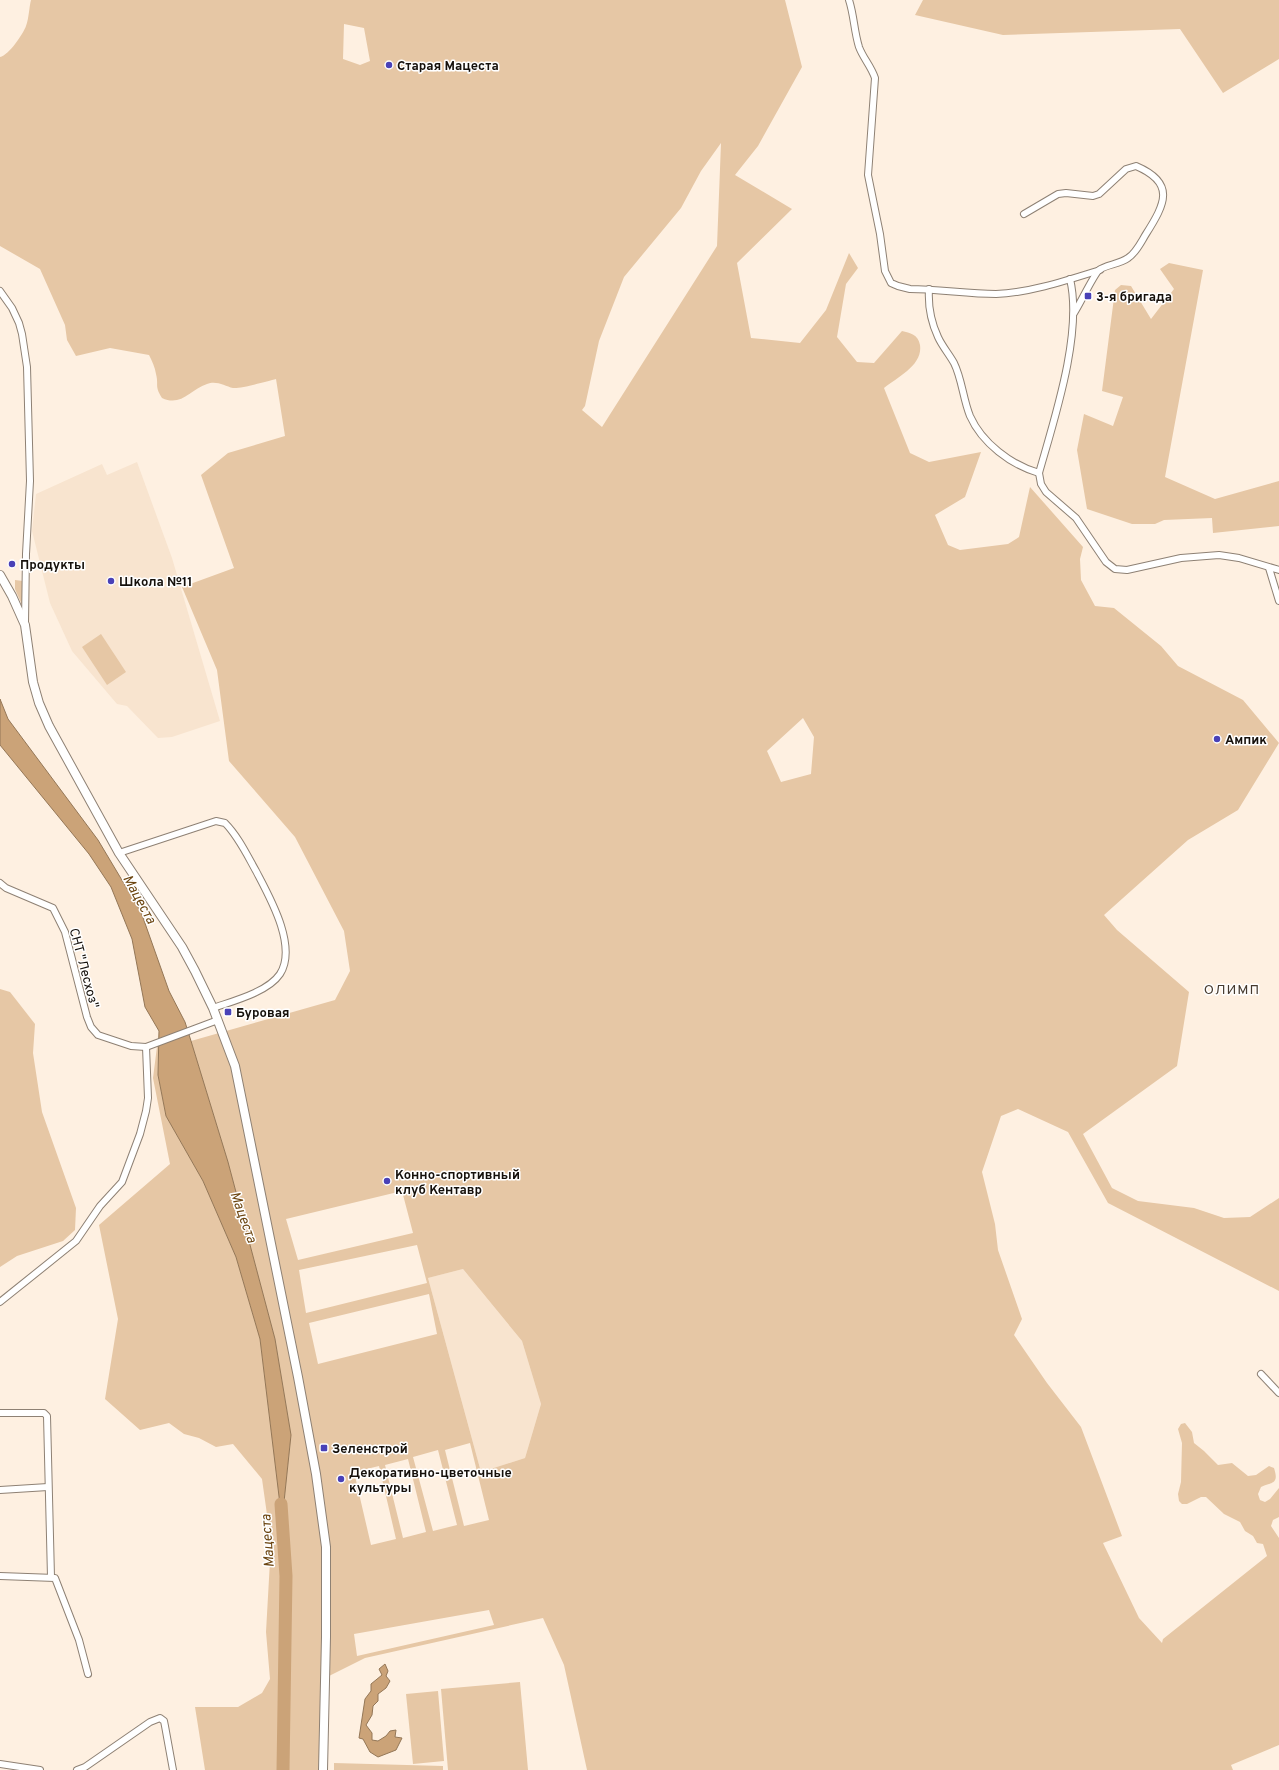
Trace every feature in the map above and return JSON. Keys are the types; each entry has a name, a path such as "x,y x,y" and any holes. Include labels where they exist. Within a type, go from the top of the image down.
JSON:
{"main road":[{"path":"0,575 12,596 24,625 32,676 41,709 57,741 119,852 182,947 213,1008 235,1066 316,1474 326,1548 327,1576 323,1770"}],"street":[{"path":"849,0 853,24 860,49 870,65 875,78 868,175 880,234 885,271 891,283 898,286 995,294 1070,279 1100,270 1121,262 1131,256 1160,210 1164,194 1163,187 1156,176 1136,166 1130,167 1115,178 1099,194 1093,196 1066,193 1058,194 1024,214"},
{"path":"1074,313 1100,270"},
{"path":"1070,279 1074,313 1066,368 1039,473 1041,484 1046,492 1076,518 1106,562 1115,569 1127,570 1180,558 1219,555 1238,558 1279,570"},
{"path":"929,289 930,315 934,327 938,337 955,364 970,416 975,425 989,442 1008,459 1039,473"},
{"path":"0,291 12,308 21,328 26,367 30,480 26,539 24,625"},
{"path":"1269,568 1279,601"},
{"path":"119,852 216,821 225,823 229,827 243,848 272,903 280,924 285,942 285,960 280,974 268,986 213,1008"},
{"name":"СНТ \"Лесхоз\"","path":"0,883 6,888 53,908 65,932 87,1017 91,1027 98,1035 131,1046 146,1047 218,1020"},
{"path":"0,1302 76,1241 100,1206 122,1182 140,1134 148,1098 146,1047"},
{"path":"1261,1374 1279,1393"},
{"path":"0,1413 44,1413 47,1416 51,1577"},
{"path":"0,1490 48,1488"},
{"path":"0,1576 51,1577 57,1581 79,1640 88,1674"},
{"path":"77,1770 85,1767 150,1722 160,1718 164,1720 174,1770"},
{"path":"0,1764 40,1770"}],"shaded area":[{"path":"31,0 785,0 802,67 758,146 735,175 792,209 737,263 751,338 800,343 826,310 849,253 858,268 846,284 837,337 857,362 874,363 902,331 916,336 919,341 920,352 918,359 908,370 884,388 910,453 929,462 981,452 965,497 935,515 948,545 960,550 1008,544 1019,537 1030,487 1083,547 1080,559 1081,580 1095,606 1114,608 1161,646 1178,666 1243,700 1279,743 1238,810 1188,840 1104,915 1117,930 1189,992 1177,1066 1083,1134 1112,1188 1138,1201 1194,1208 1224,1218 1250,1217 1279,1198 1279,1291 1108,1203 1068,1132 1018,1109 1001,1116 982,1172 995,1224 998,1250 1022,1319 1014,1335 1047,1383 1081,1427 1122,1536 1103,1543 1139,1618 1162,1643 1163,1639 1267,1556 1263,1544 1257,1543 1253,1536 1245,1531 1240,1522 1224,1514 1206,1497 1201,1497 1187,1504 1182,1504 1179,1501 1178,1494 1181,1482 1182,1443 1178,1429 1181,1424 1185,1423 1192,1432 1194,1443 1218,1465 1232,1463 1248,1476 1256,1475 1269,1466 1274,1468 1276,1477 1274,1482 1261,1487 1258,1494 1260,1500 1265,1502 1270,1499 1279,1488 1279,1517 1273,1520 1271,1526 1279,1538 1279,1745 1231,1765 1233,1770 587,1770 564,1665 543,1618 365,1658 325,1678 318,1770 205,1770 195,1707 238,1707 262,1693 270,1679 266,1632 271,1543 262,1479 233,1444 216,1447 199,1438 184,1434 169,1423 140,1430 105,1399 118,1319 99,1225 170,1164 153,1078 159,1031 158,1075 166,1116 203,1181 236,1257 260,1339 282,1519 291,1435 275,1339 228,1162 191,1041 335,1000 350,971 344,931 295,837 229,761 217,670 182,587 234,568 201,475 228,453 285,436 276,379 237,388 217,383 210,383 180,399 169,400 162,398 157,388 155,369 149,355 110,348 76,356 67,340 65,325 40,269 0,246 0,57 15,44 22,34 27,23","holes":["344,24 364,28 370,61 360,65 343,59","721,143 717,246 602,427 582,410 585,406 599,341 624,277 681,208 701,171","803,718 814,737 811,774 781,782 767,751","402,1191 413,1233 298,1260 286,1219","417,1245 427,1283 306,1313 299,1270","463,1269 522,1341 541,1404 525,1458 481,1472 428,1278","429,1294 437,1334 318,1364 309,1323","470,1443 489,1520 464,1526 445,1450","438,1450 457,1525 433,1531 413,1457","408,1459 426,1532 403,1538 385,1465","379,1466 396,1539 371,1545 354,1472","489,1610 494,1625 357,1656 354,1634"]},
{"path":"923,0 1279,0 1279,59 1223,93 1180,29 1003,35 915,15"},
{"path":"1169,263 1203,270 1165,477 1215,499 1279,481 1279,526 1213,533 1212,518 1164,520 1155,524 1132,524 1087,509 1077,450 1084,414 1113,426 1123,397 1102,391 1115,290 1121,285 1131,286 1151,319 1174,289 1160,269"},
{"name":"Школа №11","path":"137,462 172,558 220,721 172,737 158,738 127,706 117,704 72,651 50,603 32,531 36,494 102,464 107,475"},
{"path":"15,580 23,581 22,605 15,589"},
{"path":"101,634 126,672 107,685 82,647"},
{"path":"0,699 8,719 98,840 141,912 169,991 185,1022 228,1162 275,1339 291,1435 282,1521 260,1339 236,1257 203,1181 166,1116 158,1075 159,1031 145,1007 132,939 111,887 89,854 0,745"},
{"path":"0,989 10,992 35,1024 33,1053 42,1112 76,1208 75,1230 63,1241 17,1256 0,1267"},
{"path":"463,1269 522,1341 541,1404 525,1458 481,1472 428,1278"},
{"path":"385,1664 388,1671 386,1676 390,1681 386,1688 378,1694 378,1701 373,1706 372,1715 366,1725 372,1733 372,1740 378,1741 386,1736 390,1731 396,1730 395,1737 402,1738 396,1750 378,1757 370,1752 363,1739 359,1738 365,1699 371,1691 371,1684 382,1675 379,1669"},
{"path":"520,1682 528,1770 448,1770 441,1689"},
{"path":"438,1691 444,1761 413,1764 406,1694"},
{"path":"334,1763 443,1766 443,1770 334,1770"}],"waterway":[{"name":"Мацеста","path":"281,1504 286,1576 283,1770"}],"place":[{"name":"Старая Мацеста","path":"389,65"},
{"name":"3-я бригада","path":"1088,296"},
{"name":"Продукты","path":"12,564"},
{"name":"Школа №11","path":"111,581"},
{"name":"Ампик","path":"1217,739"},
{"name":"Буровая","path":"228,1012"},
{"name":"Конно-спортивный клуб Кентавр","path":"387,1181"},
{"name":"Зеленстрой","path":"324,1448"},
{"name":"Декоративно-цветочные культуры","path":"341,1479"}],"district":[{"name":"ОЛИМП","path":"1232,989"}]}
